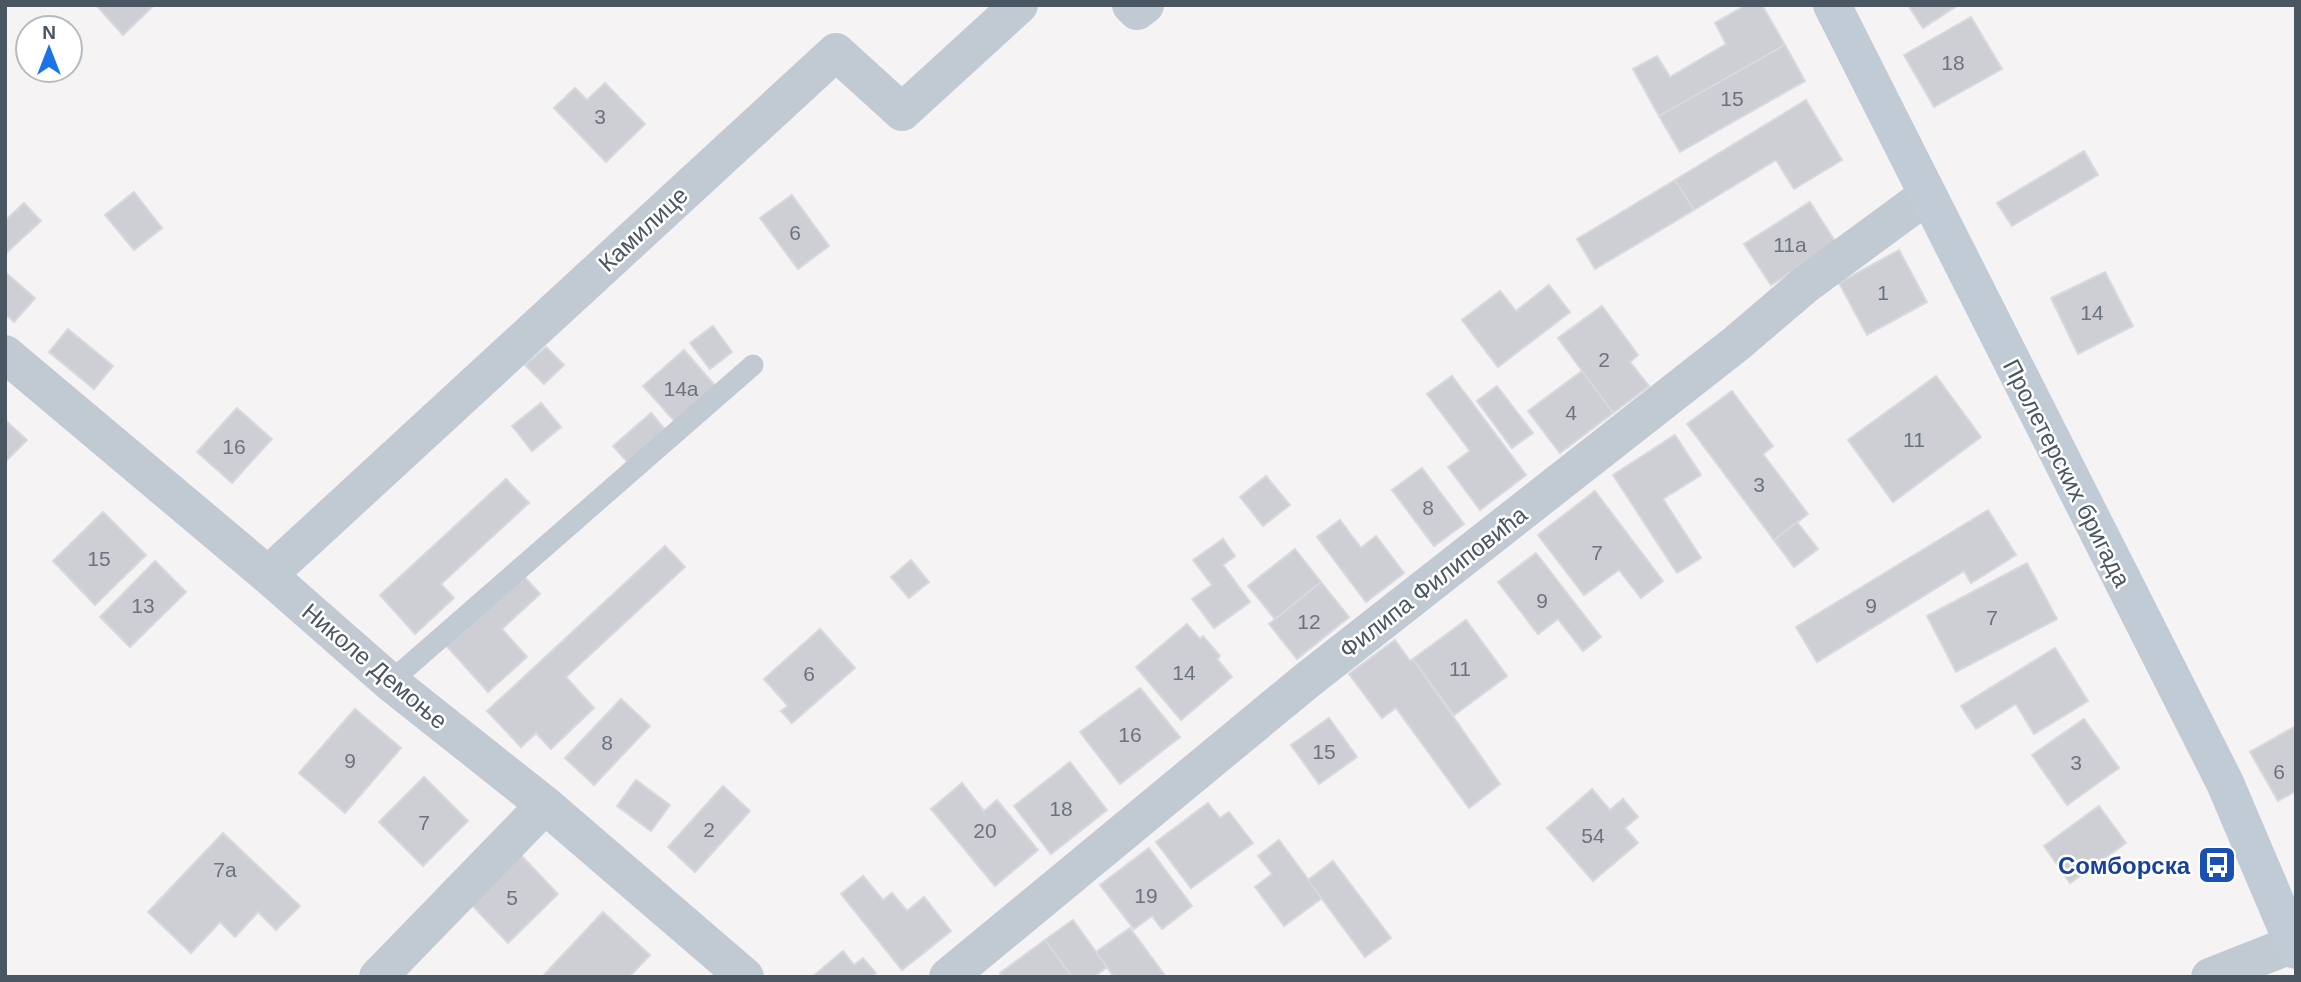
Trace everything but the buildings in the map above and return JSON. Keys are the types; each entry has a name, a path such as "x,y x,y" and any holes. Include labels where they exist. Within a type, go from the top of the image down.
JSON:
{"street":[{"name":"Камилице","path":"268,575 836,52 902,112 1019,5"},
{"path":"1131,5 1137,11 1145,5"},
{"name":"Пролетерских бригада","path":"1832,5 1926,196 2225,783 2295,946"},
{"name":"Филипа Филиповића","path":"948,977 1316,673 1737,344 1805,285 1926,196"},
{"name":"Николе Демоње","path":"5,354 268,575 390,682 545,805 745,977"},
{"path":"378,977 545,805"},
{"path":"2210,977 2295,946"}],"lane":[{"path":"390,682 753,366"}],"place":[{"name":"Сомборска","path":"2217,865"}]}
